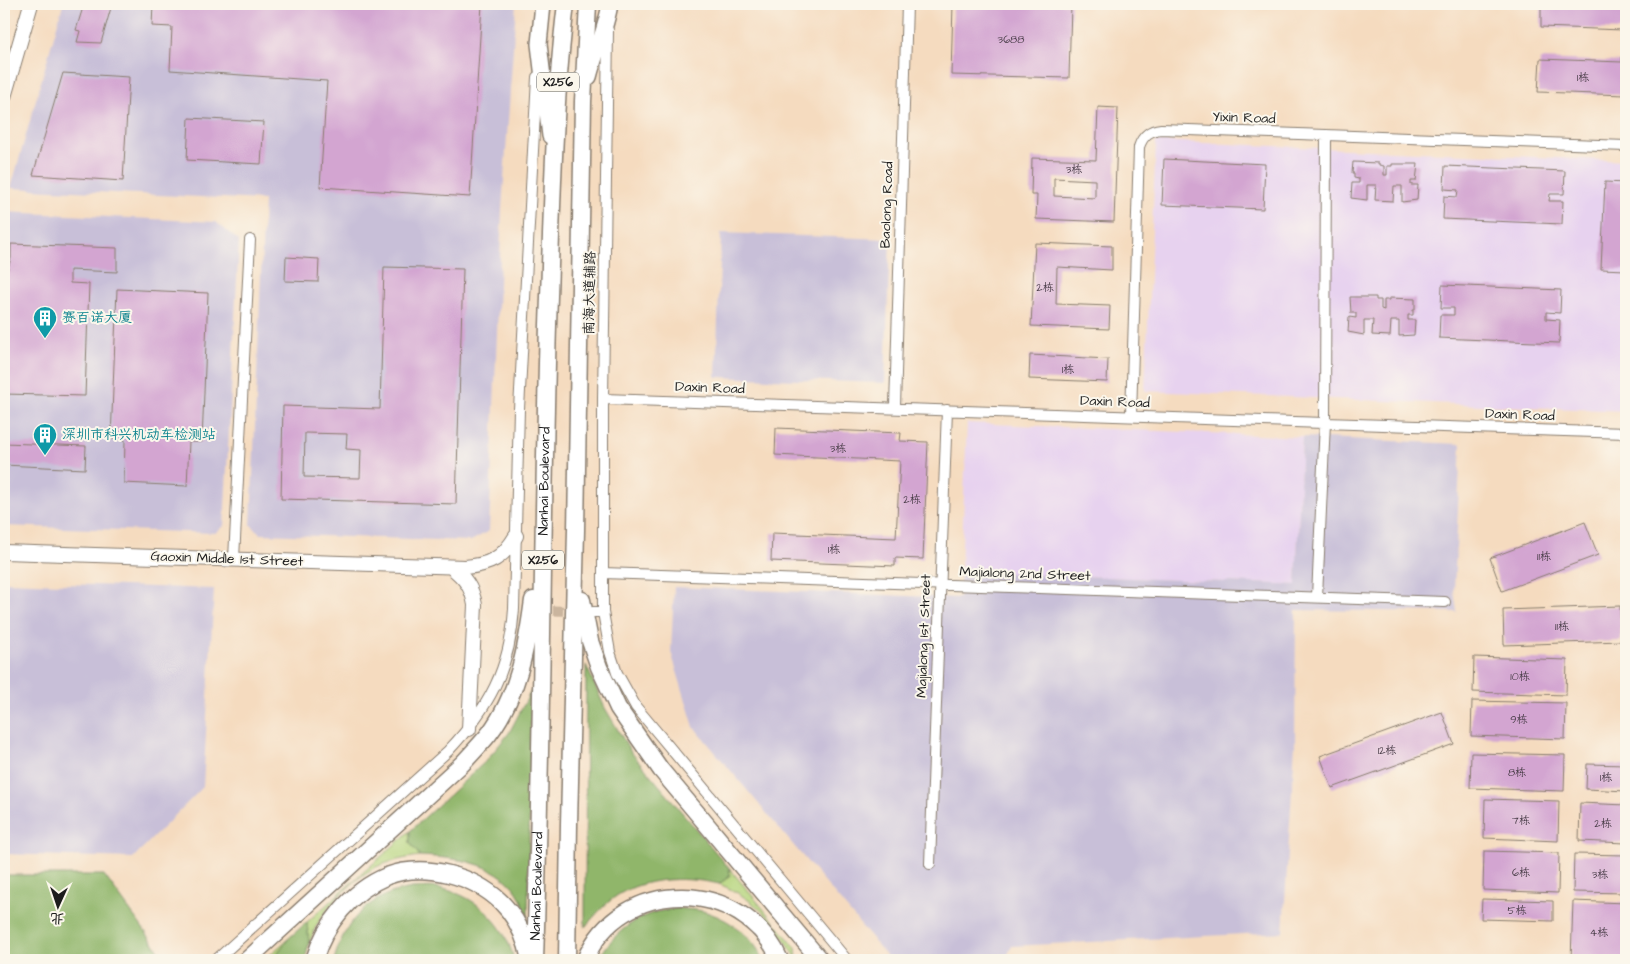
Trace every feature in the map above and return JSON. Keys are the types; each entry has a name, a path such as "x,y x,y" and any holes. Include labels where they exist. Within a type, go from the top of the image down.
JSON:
{"main road":[{"path":"543,4 539,44 553,160"},
{"name":"Nanhai Boulevard","path":"535,960 540,819 543,529 553,160 557,90 566,4"},
{"name":"Nanhai Boulevard","path":"567,960 583,101 588,4"},
{"path":"583,101 609,8"},
{"path":"247,960 463,763 490,733 511,696 524,655 529,635 543,529"},
{"path":"576,530 580,586 590,641 602,674 618,708 661,770 820,960"},
{"path":"314,960 327,930 338,913 354,897 370,885 388,876 406,871 425,870 447,874 486,890 501,903 520,929 530,960"},
{"path":"585,960 599,935 614,920 628,910 661,899 688,896 709,900 729,908 746,918 763,934 776,951 780,960"}],"street":[{"path":"4,97 31,4"},
{"name":"Baolong Road","path":"895,408 907,4"},
{"name":"南海大道辅路","path":"609,8 603,399 603,574 598,612 617,673 636,707 847,960"},
{"path":"216,960 448,751 469,729 490,698 499,679 518,610 515,570 520,409 539,44"},
{"name":"Yixin Road","path":"1131,416 1139,146 1141,141 1150,132 1161,129 1626,146"},
{"path":"1317,597 1325,422 1326,135"},
{"path":"234,559 250,240"},
{"name":"Daxin Road","path":"603,399 1626,433"},
{"name":"Majialong 1st Street","path":"930,864 947,410"},
{"name":"Gaoxin Middle 1st Street","path":"4,552 476,566 495,560 504,554 516,536"},
{"path":"451,566 464,577 470,586 475,605 469,729"},
{"name":"Majialong 2nd Street","path":"603,574 1445,602"}],"shaded area":[{"path":"63,4 516,4 502,209 489,531 471,541 261,534 251,525 264,200 11,188"},
{"path":"1156,141 1626,161 1626,411 1145,391"},
{"path":"4,212 216,222 239,241 224,526 215,533 4,526"},
{"path":"721,233 890,239 885,383 716,377"},
{"path":"967,423 1302,437 1296,585 961,571"},
{"path":"1302,437 1461,444 1454,591 1457,612 1296,610 1295,744 1283,932 1012,946 1005,960 890,960 694,727 671,652 674,587 959,598 961,571 1296,585"},
{"path":"4,582 214,589 203,787 133,858 4,854"}],"green space":[{"path":"586,665 605,708 631,752 729,868 730,876 719,884 695,880 645,883 612,899 585,927"},
{"path":"531,691 528,917 517,892 508,882 486,868 473,863 420,856 410,843 410,831 486,761 509,733"},
{"path":"410,831 410,843 420,856 381,865 360,877 329,908 315,928 309,944 307,922"},
{"path":"729,868 796,948 797,959 765,914 745,898 719,884 730,876"},
{"path":"4,875 104,875 163,956 156,960 4,960"},
{"path":"432,887 443,889 456,893 479,906 497,924 510,947 514,960 334,960 346,931 364,909 385,895 412,888"},
{"path":"678,908 698,910 718,916 741,931 754,944 764,960 599,960 613,939 640,918"},
{"path":"307,922 309,944 305,960 272,960 289,938"},
{"path":"289,938 272,960 264,960"}],"building":[{"path":"84,4 112,4 101,43 77,42 80,31 76,30"},
{"path":"153,4 482,4 470,197 320,187 327,81 170,70 172,27 152,26"},
{"path":"953,4 1071,4 1069,78 951,75"},
{"path":"1541,4 1626,4 1626,41 1622,41 1623,30 1541,27"},
{"path":"1622,52 1626,52 1626,95 1538,92 1540,59 1622,62"},
{"path":"63,73 129,77 123,181 33,175"},
{"path":"1098,107 1118,108 1114,222 1036,219 1037,195 1031,195 1032,158 1096,160","holes":["1054,178 1095,180 1095,198 1054,196"]},
{"path":"189,118 264,122 261,164 187,160"},
{"path":"1164,159 1265,164 1263,209 1162,205"},
{"path":"1353,162 1379,163 1379,165 1384,166 1384,175 1387,175 1387,166 1392,166 1392,164 1418,164 1416,181 1411,181 1411,185 1418,185 1417,200 1402,202 1402,186 1394,186 1393,201 1375,200 1376,185 1367,185 1367,200 1351,198 1352,183 1359,183 1359,179 1354,178 1354,173 1352,173"},
{"path":"1445,166 1565,171 1564,194 1550,194 1549,201 1563,201 1562,224 1443,219 1444,196 1457,197 1458,190 1444,189"},
{"path":"1605,182 1626,183 1626,270 1601,269"},
{"path":"1035,243 1112,246 1112,270 1057,267 1056,304 1110,306 1109,329 1031,326"},
{"name":"赛百诺大厦","path":"11,244 117,248 117,272 70,270 70,283 89,284 85,396 4,394 4,282 11,258"},
{"path":"286,257 319,259 318,282 285,281"},
{"path":"384,267 463,269 456,504 281,499 283,406 380,409","holes":["305,433 347,434 346,449 361,450 360,478 304,477"]},
{"path":"1442,285 1561,290 1560,313 1546,312 1546,319 1560,320 1559,343 1439,338 1440,315 1454,315 1454,308 1441,308"},
{"path":"117,289 208,293 202,442 189,442 187,486 124,483 125,440 111,439"},
{"path":"1350,297 1376,297 1376,300 1381,300 1381,309 1384,310 1384,300 1389,300 1389,298 1415,299 1413,315 1408,315 1408,320 1415,320 1414,335 1399,336 1399,321 1391,321 1390,336 1372,335 1373,320 1364,320 1364,335 1348,332 1349,317 1356,318 1356,313 1351,313"},
{"path":"1030,355 1108,359 1107,382 1029,379"},
{"path":"776,428 901,433 900,441 928,442 923,559 895,558 895,566 771,561 772,533 896,538 900,461 775,455"},
{"name":"深圳市科兴机动车检测站","path":"4,443 86,446 85,469 4,465"},
{"path":"1585,522 1598,555 1502,591 1490,558"},
{"path":"1620,606 1621,641 1504,645 1503,610"},
{"path":"1474,657 1567,660 1566,695 1473,692"},
{"path":"1472,701 1566,703 1565,739 1471,736"},
{"path":"1442,712 1454,744 1332,788 1320,756"},
{"path":"1471,753 1565,755 1564,791 1470,788"},
{"path":"1587,764 1626,765 1626,791 1586,789"},
{"path":"1485,799 1559,801 1558,841 1484,838"},
{"path":"1580,803 1626,805 1626,843 1579,841"},
{"path":"1484,851 1559,853 1558,893 1483,890"},
{"path":"1574,854 1626,855 1626,893 1573,892"},
{"path":"1482,899 1553,901 1553,921 1481,919"},
{"path":"1573,901 1626,903 1626,960 1571,960"}],"tunnel":[{"path":"523,610 580,611"}],"place":[{"name":"赛百诺大厦","path":"45,339"},
{"name":"深圳市科兴机动车检测站","path":"45,456"}]}
